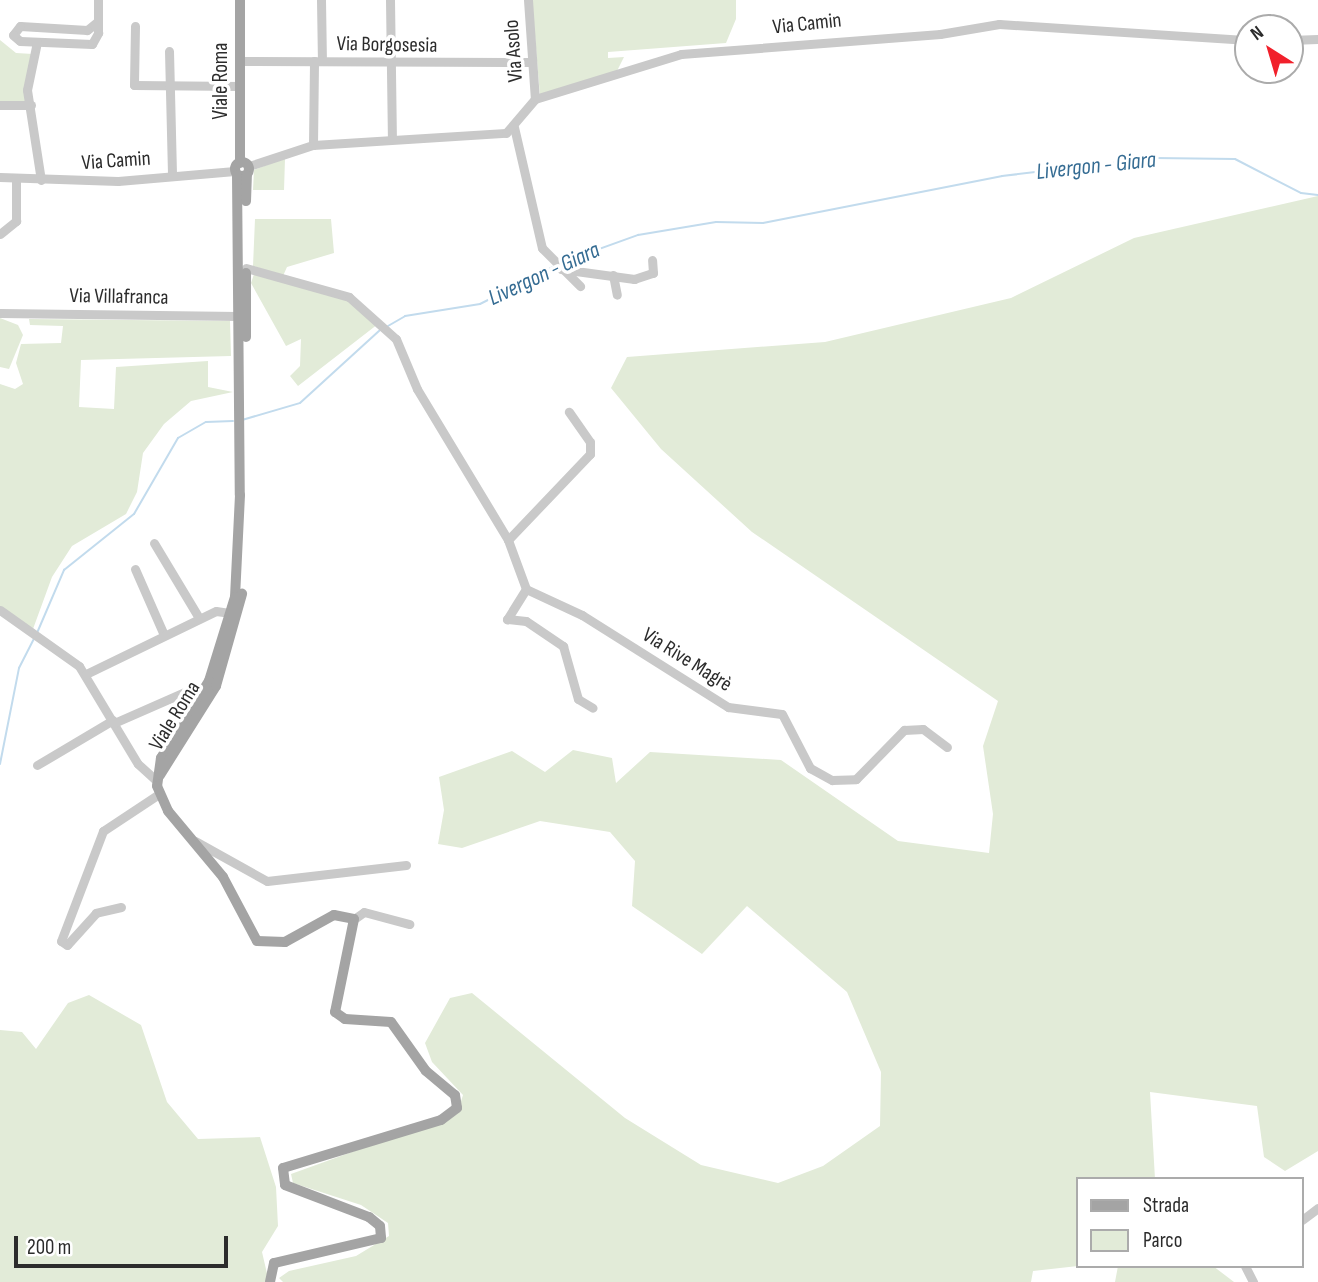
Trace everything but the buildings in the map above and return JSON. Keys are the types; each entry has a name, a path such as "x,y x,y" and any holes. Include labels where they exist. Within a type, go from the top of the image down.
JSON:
{"main road":[{"name":"Viale Roma","path":"156,780 189,733 230,651 244,581 240,0"},
{"name":"Viale Roma","path":"156,780 161,758 209,681 231,613 244,475"},
{"path":"156,780 159,794 195,841 257,942 285,942 334,915 354,919 335,1013 391,1022 426,1071 455,1095 457,1108 441,1120 283,1168 285,1185 369,1217 380,1226 381,1238 274,1263 270,1282"}],"street":[{"path":"95,29 13,31 17,41 87,45 95,29 98,0"},
{"path":"313,145 321,0"},
{"path":"390,0 392,139"},
{"name":"Via Asolo","path":"528,0 535,99"},
{"name":"Via Camin","path":"535,99 681,54 871,35 940,34 999,24 1234,39"},
{"path":"135,26 133,81 170,87 240,86"},
{"path":"37,42 28,85 41,180"},
{"path":"169,51 172,174"},
{"name":"Via Borgosesia","path":"241,61 532,62"},
{"path":"535,99 514,127 547,256 580,286"},
{"path":"0,105 32,102"},
{"name":"Via Camin","path":"0,177 41,180 241,170 313,145 478,136 514,127"},
{"path":"0,234 16,220 16,178"},
{"path":"559,268 613,275 649,276 656,267 652,260"},
{"path":"242,268 338,292 391,334 433,418 508,540 526,589 507,619 526,621 563,646 578,699 593,708"},
{"path":"613,275 617,295"},
{"name":"Via Villafranca","path":"0,313 242,316"},
{"path":"508,540 590,454 590,442 569,412"},
{"path":"154,543 199,618"},
{"path":"135,569 164,635"},
{"name":"Via Rive Magrè","path":"526,589 582,615 729,707 782,714 810,768 832,780 856,779 904,730 923,729 947,747"},
{"path":"0,610 86,674 138,764 156,780"},
{"path":"86,674 199,618 231,613"},
{"path":"37,765 114,721 187,691"},
{"path":"121,907 96,914 67,945 61,941 103,831 159,794"},
{"path":"195,841 267,881 406,865"},
{"path":"354,919 364,912 409,924"}],"green space":[{"path":"532,0 736,0 736,19 726,43 608,52 608,58 624,57 616,73 540,96"},
{"path":"0,40 16,53 33,54 28,104 0,104"},
{"path":"285,158 284,190 253,190 254,170"},
{"path":"1318,196 1318,1151 1285,1171 1264,1157 1257,1106 1150,1092 1155,1177 1076,1177 1076,1266 1033,1271 1031,1282 283,1282 279,1278 289,1271 356,1256 389,1236 388,1223 361,1205 293,1183 291,1174 457,1114 463,1095 432,1062 425,1043 450,998 472,993 625,1118 701,1165 778,1183 823,1166 880,1126 881,1072 847,992 747,906 702,954 632,906 635,861 610,832 540,821 462,848 438,844 444,810 439,777 512,751 545,772 573,750 612,758 616,783 650,752 781,760 898,841 989,853 993,814 983,746 998,701 752,532 661,449 611,388 627,357 825,342 1011,298 1134,238"},
{"path":"255,219 331,219 334,253 287,267 283,276 253,266"},
{"path":"254,274 345,297 378,324 298,386 290,376 300,366 301,339 286,346 251,283"},
{"path":"0,318 18,325 23,335 9,369 0,367"},
{"path":"29,319 230,321 231,356 81,360 79,407 114,409 116,367 208,361 208,387 233,392 191,401 164,424 143,453 137,492 126,514 72,546 52,577 33,629 0,606 0,384 15,389 23,384 16,363 21,344 61,343 63,326 30,325"},
{"path":"89,995 141,1025 167,1102 198,1139 260,1137 276,1187 278,1226 262,1252 269,1282 0,1282 0,1030 22,1032 36,1049 68,1003"},
{"path":"1118,1268 1216,1268 1234,1282 1115,1282"}],"waterway":[{"name":"Livergon - Giara","path":"563,262 638,235 716,222 763,223 1002,176 1155,158 1235,159 1301,193 1318,195"},
{"name":"Livergon - Giara","path":"388,326 405,316 480,304 555,266"},
{"name":"Livergon - Giara","path":"242,420 300,403 380,330"},
{"name":"Livergon - Giara","path":"37,633 64,570 134,514 178,438 206,422 233,421"},
{"name":"Livergon - Giara","path":"0,764 19,668 34,638"}]}
